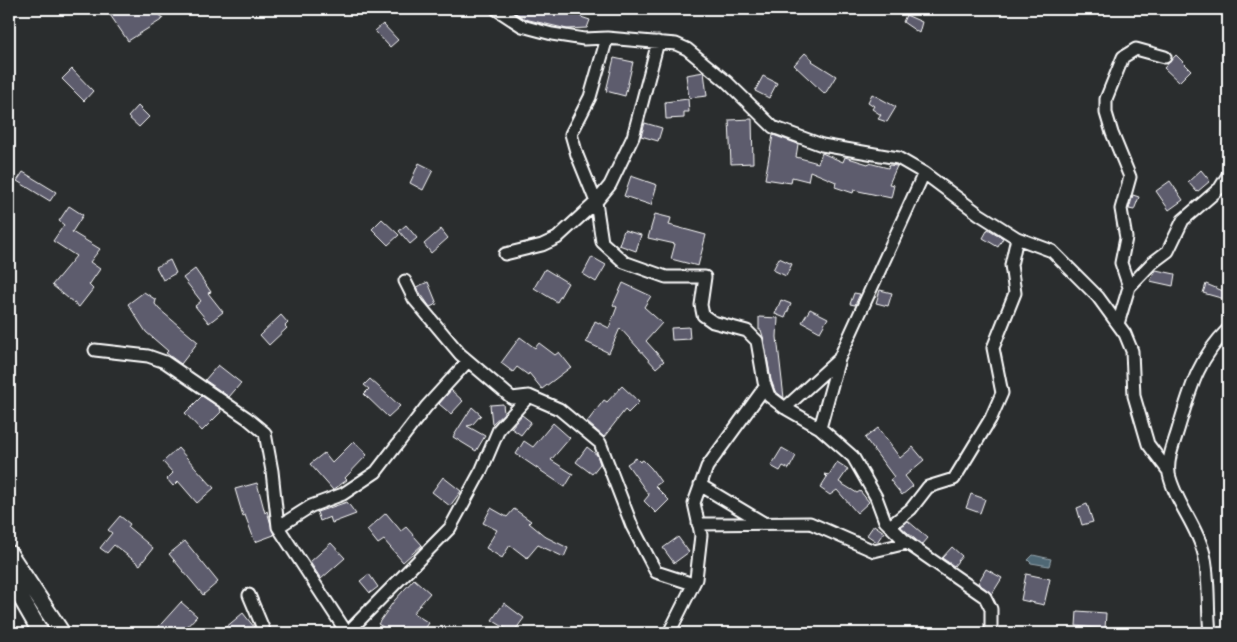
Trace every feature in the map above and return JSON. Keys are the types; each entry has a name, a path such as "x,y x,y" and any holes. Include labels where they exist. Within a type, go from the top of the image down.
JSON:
{"main road":[{"path":"9,552 62,633"},
{"path":"9,577 42,633"}],"street":[{"path":"496,9 522,26 545,32 584,39 607,38 676,44 687,49 727,82 773,127 822,145 898,158 924,173 979,214 1017,238 1052,251 1098,297 1125,334 1132,351 1134,396 1148,444 1169,472 1176,493 1192,522 1204,553 1209,592 1210,633"},
{"path":"607,38 590,97 571,134 596,202 602,242 624,262 666,277 705,277 701,305 704,315 713,322 748,331 757,341 768,396 820,428 853,457 876,497 885,521 907,542 984,598 991,609 991,633"},
{"path":"505,254 542,245 557,238 596,202 610,185 633,137 658,42"},
{"path":"1129,286 1121,263 1126,238 1121,209 1130,177 1112,133 1106,113 1106,98 1123,57 1136,49 1165,57"},
{"path":"820,428 839,359 924,173"},
{"path":"1118,324 1129,286 1152,263 1168,251 1183,220 1220,188 1228,175"},
{"path":"890,526 911,509 928,487 954,479 991,418 1002,393 993,348 1015,293 1011,265 1017,238"},
{"path":"405,282 414,299 468,361 512,398 529,396 559,409 600,443 632,526 656,572 693,584"},
{"path":"1169,472 1170,455 1189,388 1198,368 1215,342 1228,329"},
{"path":"96,350 139,354 165,362 248,418 265,433 272,471 278,527 347,633 450,528 482,469 499,429 529,396"},
{"path":"786,408 839,359"},
{"path":"278,527 311,506 343,494 376,472 426,407 468,361"},
{"path":"670,633 693,584 701,536 694,503 700,485 707,467 765,387"},
{"path":"700,485 762,522"},
{"path":"698,524 810,523 874,551 907,542"},
{"path":"249,595 265,633"}],"water":[{"path":"1033,555 1051,559 1049,566 1031,563 1028,560"}],"building":[{"path":"106,9 156,9 163,19 128,41"},
{"path":"509,9 575,9 581,17 590,20 587,28 567,29 525,19"},
{"path":"906,15 922,22 919,33 903,22"},
{"path":"383,24 398,40 390,47 375,31"},
{"path":"805,53 812,61 836,76 825,94 794,65"},
{"path":"1176,55 1191,70 1179,82 1164,68"},
{"path":"614,58 633,62 625,96 606,91"},
{"path":"72,69 93,91 84,101 62,79"},
{"path":"704,72 707,96 689,98 686,75"},
{"path":"763,76 777,83 769,98 755,91"},
{"path":"872,94 896,107 887,122 878,119 881,115 872,109 874,106 868,102"},
{"path":"688,99 689,112 684,112 684,118 666,119 665,102"},
{"path":"138,106 149,117 139,127 128,117"},
{"path":"752,119 753,163 731,164 729,120"},
{"path":"645,123 662,128 658,141 641,136"},
{"path":"773,135 798,144 796,157 818,163 822,153 843,162 845,157 888,168 889,165 897,166 889,184 894,185 891,198 854,190 853,193 835,187 836,182 810,171 808,181 792,177 791,183 765,179"},
{"path":"419,163 433,170 423,190 410,183"},
{"path":"1201,170 1210,181 1197,192 1188,182"},
{"path":"23,172 56,192 50,201 17,181"},
{"path":"631,176 657,185 651,205 624,196"},
{"path":"1170,181 1183,200 1169,210 1156,191"},
{"path":"1133,195 1139,197 1134,210 1129,209"},
{"path":"69,206 83,215 72,232 100,249 90,262 100,269 89,285 93,289 79,307 52,285 76,256 53,241 64,225 59,221"},
{"path":"655,214 671,218 669,225 706,235 698,266 671,259 675,244 648,238"},
{"path":"382,219 399,235 388,245 372,229"},
{"path":"406,225 417,238 410,244 399,231"},
{"path":"441,229 448,238 431,253 424,244"},
{"path":"988,229 1003,238 998,247 983,238"},
{"path":"624,230 641,235 636,251 619,245"},
{"path":"592,257 606,265 596,282 583,274"},
{"path":"779,258 792,264 786,276 773,270"},
{"path":"170,260 176,273 163,280 156,267"},
{"path":"195,269 211,292 208,293 223,312 209,323 195,306 201,301 183,278"},
{"path":"545,269 568,283 557,302 534,288"},
{"path":"1156,270 1175,274 1173,286 1150,281"},
{"path":"428,282 437,304 430,307 416,287"},
{"path":"623,283 651,296 644,307 662,323 646,341 664,361 656,368 620,328 609,353 586,342 595,321 609,328 617,307 613,305"},
{"path":"1206,284 1228,293 1228,300 1203,293"},
{"path":"880,290 892,293 888,306 876,303"},
{"path":"144,292 156,300 155,304 159,309 198,342 181,364 166,353 168,351 146,332 128,304"},
{"path":"854,293 860,294 855,305 850,304"},
{"path":"781,300 791,304 785,318 775,314"},
{"path":"810,309 828,318 820,332 802,322"},
{"path":"281,315 288,323 285,326 287,328 269,345 260,335"},
{"path":"759,317 778,318 777,337 784,398 775,391 771,380 764,340 761,330 759,330"},
{"path":"689,327 690,339 672,340 671,328"},
{"path":"520,337 535,348 539,343 555,355 559,352 571,367 542,389 529,373 528,375 517,367 513,372 501,363"},
{"path":"218,365 241,383 229,397 205,380"},
{"path":"370,379 400,406 388,417 364,394 369,389 364,385"},
{"path":"622,386 639,402 628,413 625,410 604,437 587,422 604,400 607,402"},
{"path":"451,390 463,401 451,414 439,404"},
{"path":"202,396 220,408 221,412 202,431 185,413"},
{"path":"503,404 504,413 492,424 490,405"},
{"path":"472,407 481,415 472,425 467,426 485,436 476,451 453,437"},
{"path":"522,415 531,422 521,435 511,428"},
{"path":"553,423 570,438 551,460 573,474 565,487 516,454 524,441 533,447"},
{"path":"878,428 900,458 913,447 924,460 905,476 913,486 902,495 890,480 894,477 865,438"},
{"path":"354,441 367,455 345,478 347,480 333,490 310,464 324,453 332,463"},
{"path":"587,447 597,455 600,464 592,474 576,462"},
{"path":"178,448 214,488 197,503 178,481 173,486 167,479 173,473 163,462"},
{"path":"782,448 796,456 789,469 783,466 780,471 771,466"},
{"path":"636,458 640,462 643,460 651,468 661,482 655,486 669,500 656,513 644,501 649,495 627,464"},
{"path":"837,462 848,469 839,482 857,493 860,491 869,502 857,513 837,490 830,495 820,488 827,477 824,474 829,475"},
{"path":"443,477 461,491 450,506 432,492"},
{"path":"257,483 265,513 267,511 274,535 255,542 245,515 243,516 235,489"},
{"path":"971,494 985,499 980,513 966,508"},
{"path":"347,502 356,514 332,523 330,517 320,521 317,512"},
{"path":"1087,504 1093,522 1082,525 1077,508"},
{"path":"491,508 507,517 514,509 531,521 529,523 546,537 568,548 564,557 538,545 527,558 510,545 502,558 486,548 497,530 483,523"},
{"path":"386,513 401,531 406,527 422,545 403,562 384,540 378,544 367,530"},
{"path":"120,516 130,524 128,527 153,548 140,565 114,545 107,553 100,548 112,533 108,530"},
{"path":"908,521 928,538 922,545 901,527"},
{"path":"874,525 884,532 877,542 867,535"},
{"path":"678,537 689,552 674,563 663,548"},
{"path":"185,541 218,582 203,595 169,554"},
{"path":"331,543 345,558 321,579 310,562"},
{"path":"952,547 962,556 954,566 942,558"},
{"path":"986,569 1002,578 992,594 978,583"},
{"path":"369,574 378,587 370,593 360,581"},
{"path":"1026,574 1050,579 1044,605 1021,600"},
{"path":"414,579 430,593 413,613 429,623 422,633 393,633 378,624 394,601"},
{"path":"181,602 197,616 181,633 153,633"},
{"path":"504,603 524,618 513,633 492,620"},
{"path":"1077,611 1106,613 1105,629 1076,626"},
{"path":"243,613 254,627 247,633 219,633"}]}
